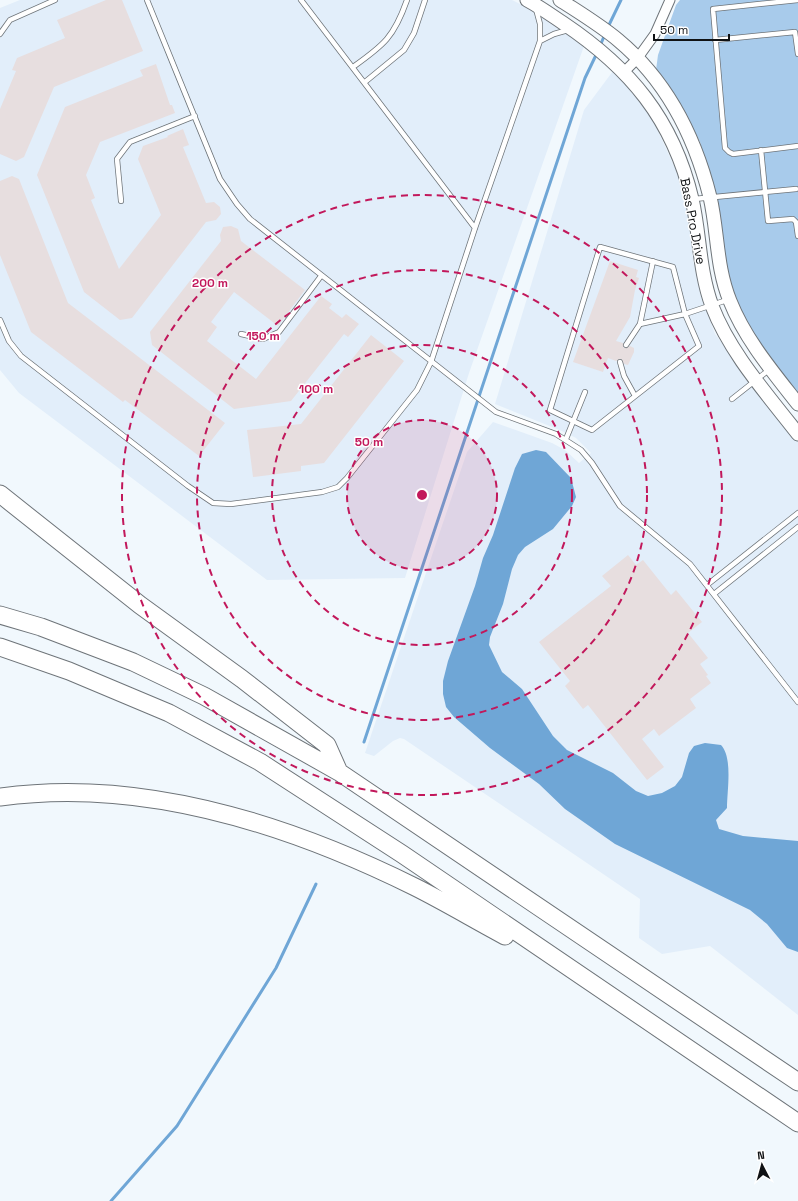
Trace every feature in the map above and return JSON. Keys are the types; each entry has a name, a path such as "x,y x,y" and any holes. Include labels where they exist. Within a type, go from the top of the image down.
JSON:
{"highway":[{"path":"0,494 140,605 242,679 327,745 339,772"},
{"path":"0,615 42,627 133,662 204,696 339,772 798,1082"},
{"path":"0,647 69,671 169,713 260,762 402,854 798,1123"},
{"path":"0,797 60,793 130,795 195,807 257,824 325,847 376,868 570,969"}],"street":[{"name":"Bass Pro Drive","path":"560,0 618,40 661,86 684,122 697,151 710,198 721,270 729,299 740,323 770,369 798,404"},
{"path":"624,72 637,59 655,34 670,0"},
{"name":"Bass Pro Drive","path":"530,1 572,29 611,59 646,97 668,131 680,157 692,199 703,273 712,305 724,331 756,380 798,434"}],"lane":[{"path":"0,34 10,20 54,0"},
{"path":"147,0 220,179 237,204 254,223 449,377 496,412 566,439 581,450 592,463 620,506 690,564 798,702"},
{"path":"301,0 475,228"},
{"path":"353,67 378,50 391,37 400,20 407,0"},
{"path":"365,82 404,50 414,33 425,0"},
{"path":"798,0 713,10 725,148 733,154 798,146"},
{"path":"0,320 9,341 21,356 188,486 213,503 231,504 322,492 338,487 347,478 417,390 431,362 475,228 540,42 540,24 538,13 530,1"},
{"path":"540,42 554,34 572,29"},
{"path":"715,40 795,32 798,54"},
{"path":"121,201 117,159 130,142 195,116"},
{"path":"761,150 768,221 793,219 796,222 798,236"},
{"path":"692,199 796,189"},
{"path":"600,247 653,261 673,267 685,314 699,346 592,430 550,410 600,247"},
{"path":"626,345 640,324 653,261"},
{"path":"241,334 263,338 279,332 321,276"},
{"path":"640,324 685,314 729,299"},
{"path":"620,362 624,376 635,396"},
{"path":"732,399 770,369"},
{"path":"566,439 585,392"},
{"path":"706,584 798,512"},
{"path":"714,594 798,527"}],"shaded area":[{"path":"20,0 512,0 534,11 584,46 469,373 405,578 267,580 19,393 0,370 0,8"},
{"path":"680,0 798,0 798,394 757,342 729,288 708,171 700,142 689,121 656,70 658,55 676,5"},
{"path":"613,71 638,98 653,120 680,179 690,224 693,260 700,293 715,334 798,441 798,1015 710,946 662,954 639,938 640,899 404,739 400,738 393,741 374,756 365,753 467,452 493,422 552,443 565,450 579,463 591,453 576,438 495,404 584,110"},
{"path":"536,450 546,452 571,478 576,497 572,506 553,529 525,547 518,555 512,569 503,604 490,637 489,645 502,672 522,689 553,736 567,750 613,773 636,791 648,796 662,793 675,786 682,777 689,753 694,746 705,743 721,745 727,758 728,775 727,808 716,820 719,829 743,836 798,841 798,952 787,948 767,924 750,910 615,844 565,809 539,784 490,748 454,717 446,707 443,694 443,681 448,661 475,586 483,558 493,535 515,468 522,454"}],"building":[{"path":"106,0 122,0 143,51 54,87 24,157 16,161 0,154 0,109 16,71 12,70 17,58 65,38 57,20"},
{"path":"156,64 170,105 172,105 175,113 100,142 86,175 95,198 91,200 119,269 161,215 138,159 143,146 168,137 167,136 183,129 189,145 183,147 206,203 214,202 220,207 221,214 216,220 206,222 132,318 120,320 84,292 37,175 65,107 143,76 140,70"},
{"path":"12,176 19,179 68,303 225,423 199,456 125,400 123,402 31,332 0,255 0,181"},
{"path":"231,226 238,229 241,241 305,290 278,326 234,292 211,322 217,327 207,341 256,379 321,296 332,304 329,308 342,318 346,314 359,324 348,337 344,334 291,401 234,409 152,345 150,332 221,241 220,235 223,227"},
{"path":"610,261 638,270 636,277 639,278 630,317 616,341 623,343 624,348 630,346 634,348 634,352 628,365 624,364 621,359 616,361 608,358 603,372 573,362"},
{"path":"371,335 404,361 324,463 301,466 301,471 253,477 247,430 301,424"},
{"path":"628,555 636,565 643,560 671,595 676,590 702,622 688,633 708,658 700,664 708,675 706,676 711,683 690,699 696,708 659,736 654,729 642,739 664,767 647,780 588,705 583,709 565,686 570,681 539,642 611,586 602,576"}],"waterway":[{"path":"608,27 621,0"},
{"path":"600,46 605,34"},
{"path":"364,742 585,78 597,53"},
{"path":"111,1201 177,1126 276,968 316,884"}]}
